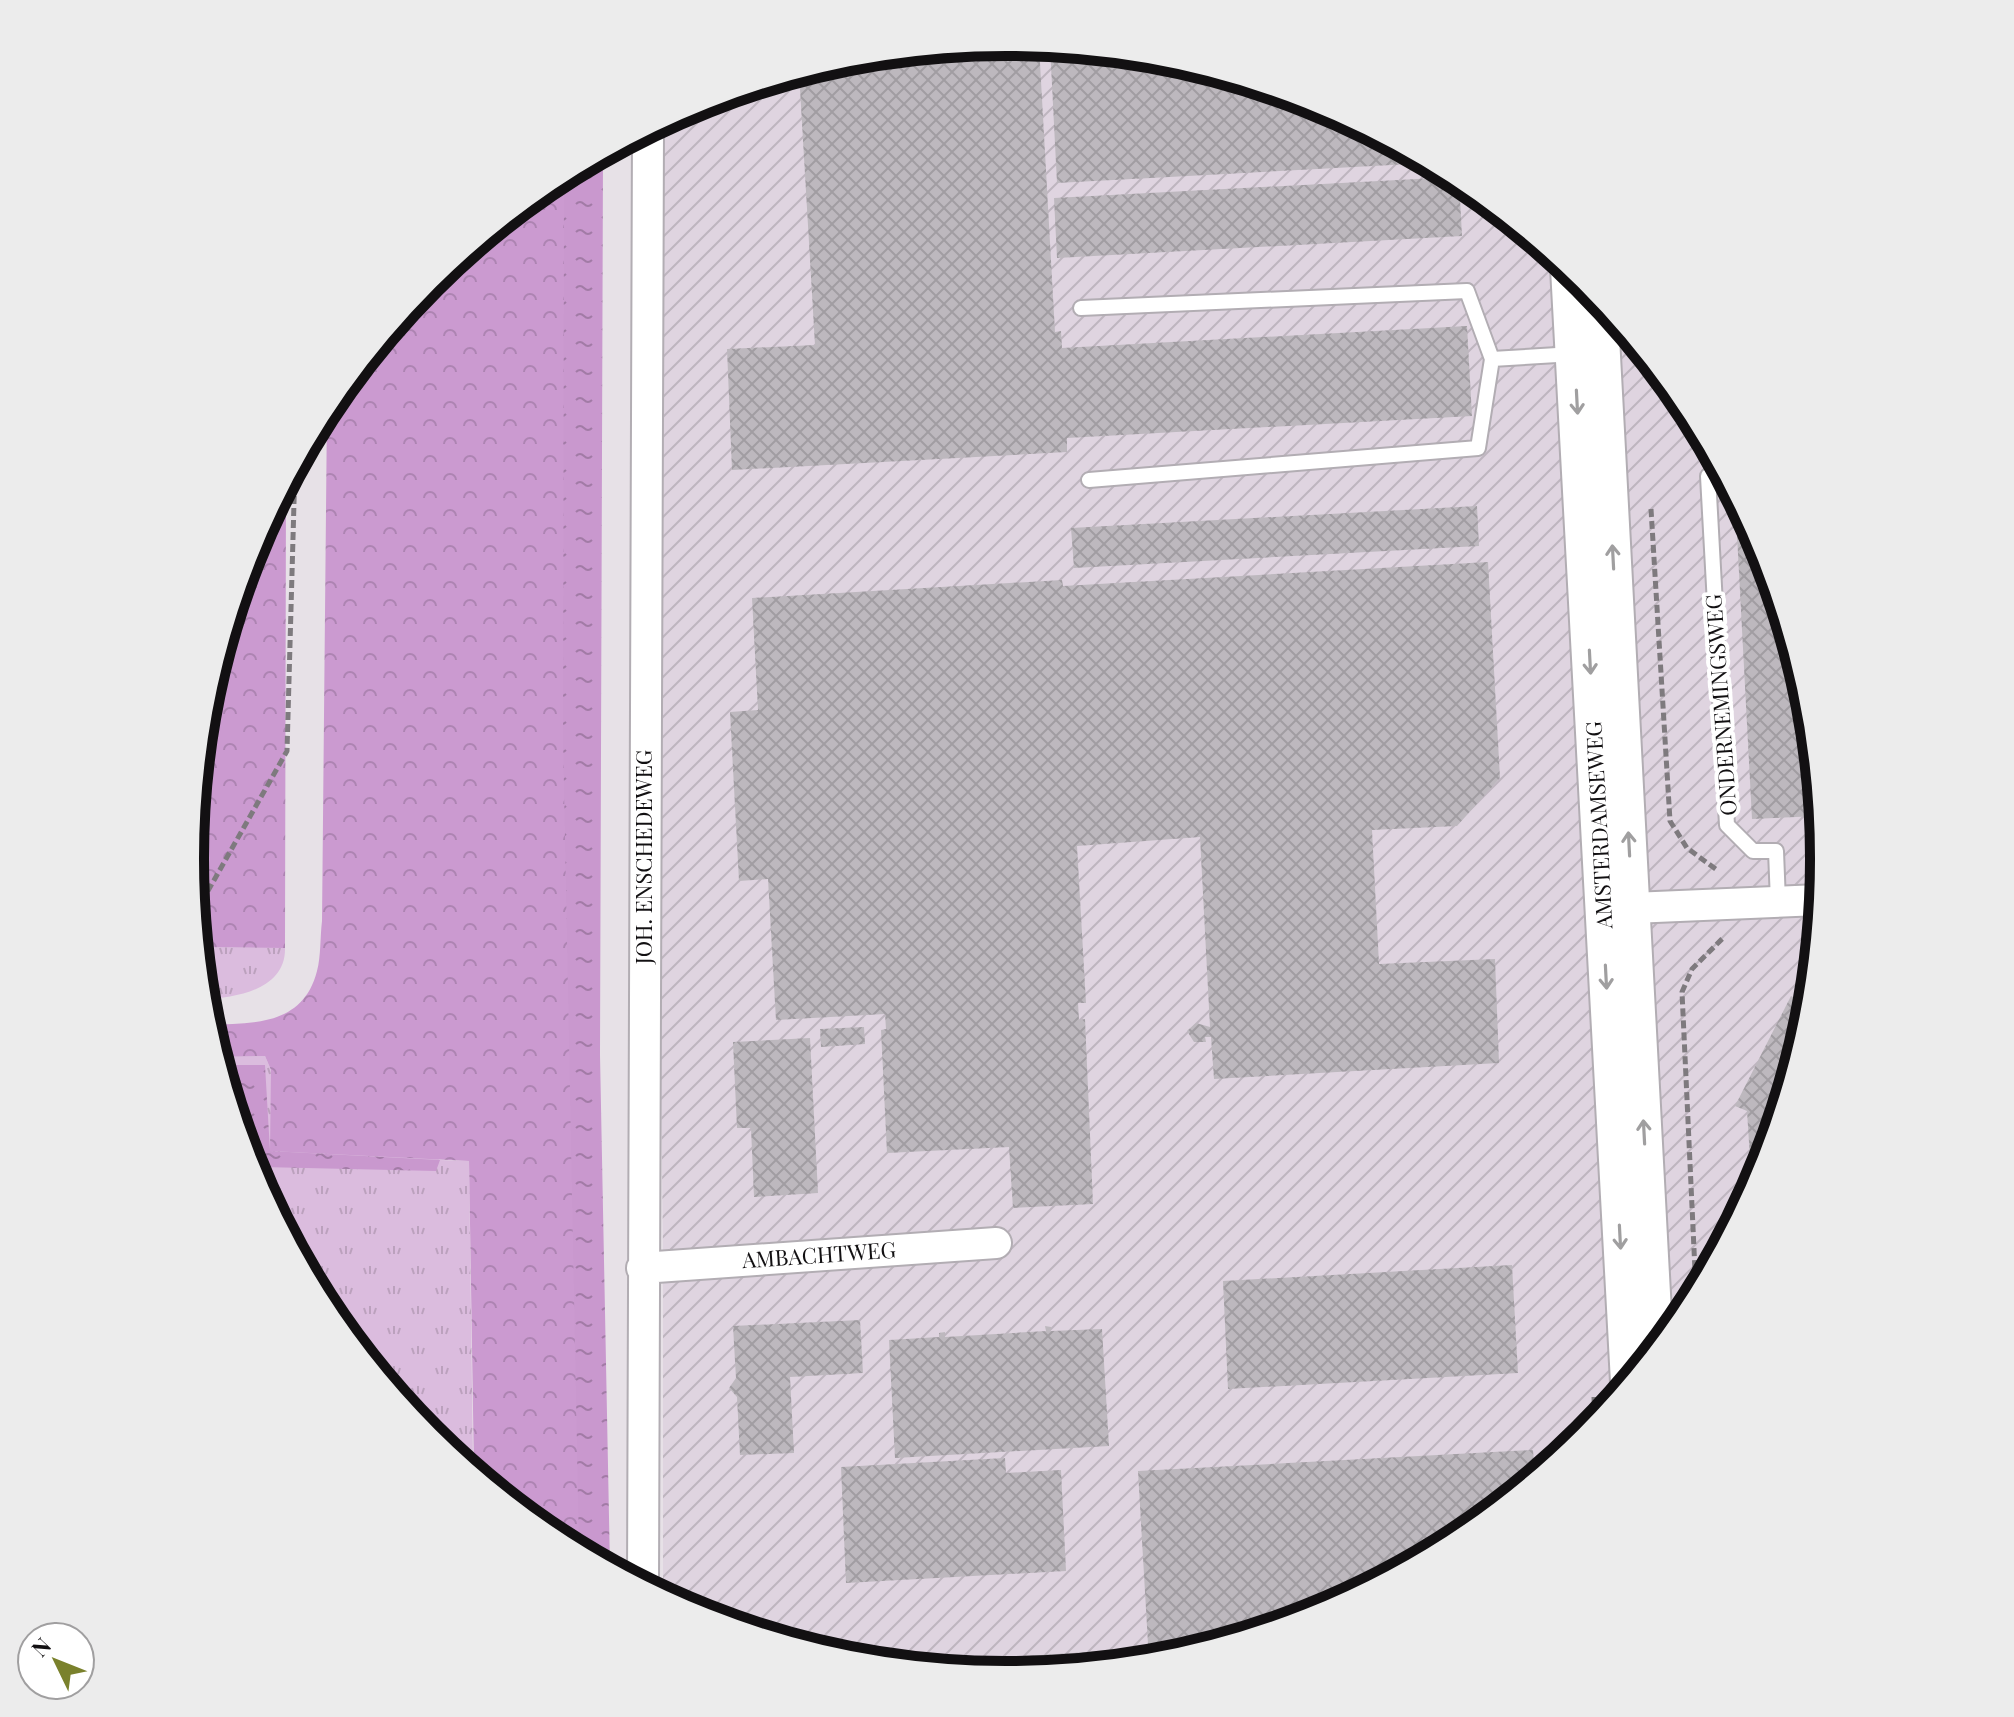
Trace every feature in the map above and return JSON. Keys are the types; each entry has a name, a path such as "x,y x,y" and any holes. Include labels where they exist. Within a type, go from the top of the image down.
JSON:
{"street":[{"name":"JOH. ENSCHEDEWEG","path":"643,1573 648,141"},
{"name":"AMSTERDAMSEWEG","path":"1570,287 1628,1366"},
{"name":"AMSTERDAMSEWEG","path":"1600,318 1654,1333"},
{"path":"1632,908 1808,901"},
{"name":"AMBACHTWEG","path":"642,1268 996,1243"}],"lane":[{"path":"1081,308 1467,291 1492,359 1478,448 1089,480"},
{"path":"1492,359 1574,354"},
{"name":"ONDERNEMINGSWEG","path":"1708,476 1727,825 1753,851 1776,851 1778,902"}],"path":[{"path":"205,895 287,751 294,490"},
{"path":"1651,507 1670,821 1687,848 1722,874 1725,905 1724,937 1692,969 1682,992 1695,1271"}],"shaded area":[{"path":"1007,56 1112,63 1215,83 1314,117 1362,139 1453,191 1536,255 1610,329 1644,370 1702,457 1727,504 1767,601 1782,651 1803,754 1808,806 1810,858 1803,963 1782,1066 1767,1116 1727,1213 1702,1260 1644,1347 1610,1388 1536,1462 1453,1526 1362,1578 1314,1600 1215,1634 1112,1654 1007,1661 902,1654 799,1634 700,1600 663,1583 663,1252 650,140 749,99 850,71 902,63"}],"green space":[{"path":"586,176 594,1546 518,1495 474,1458 469,1161 270,1151 271,1070 265,1056 230,1057 222,1024 274,1018 300,1002 310,989 317,971 322,921 327,434 370,370 440,291 518,222"},
{"path":"286,506 285,948 209,947 204,858 211,754 220,702 247,601"},
{"path":"209,947 285,948 283,962 269,982 231,996 217,998"},
{"path":"265,1056 271,1070 440,1160 469,1161 473,1457 404,1388 370,1347 312,1260 266,1166 230,1057"}],"water":[{"path":"603,166 600,1055 610,1555 579,1537 563,737 564,189"},
{"path":"232,1065 265,1065 270,1151 440,1160 436,1171 266,1167"}],"building":[{"path":"1040,57 1055,332 1061,331 1062,348 1467,326 1472,416 1067,438 1067,452 732,470 727,349 815,345 800,83 902,63 955,58"},
{"path":"1051,58 1164,71 1215,83 1314,117 1408,164 1057,183"},
{"path":"1432,178 1460,196 1462,236 1057,258 1054,198"},
{"path":"1477,506 1479,546 1074,568 1071,528"},
{"path":"1736,525 1767,601 1782,651 1803,754 1808,806 1808,816 1752,819"},
{"path":"1488,562 1500,778 1457,826 1372,830 1379,964 1495,959 1499,1063 1214,1079 1211,1037 1205,1037 1206,1042 1194,1042 1187,1031 1196,1023 1210,1027 1200,837 1077,846 1086,1003 1078,1003 1079,1020 1085,1019 1093,1204 1013,1208 1009,1147 887,1153 881,1030 886,1029 885,1014 776,1020 768,879 739,881 730,712 758,710 752,598 1062,580 1063,586"},
{"path":"1791,996 1797,999 1782,1066 1751,1158 1747,1111 1735,1106"},
{"path":"864,1027 865,1044 821,1047 820,1029"},
{"path":"810,1038 818,1193 754,1197 751,1128 737,1128 733,1042"},
{"path":"1512,1265 1518,1373 1228,1389 1223,1281"},
{"path":"860,1320 863,1373 790,1377 794,1453 740,1455 737,1397 729,1388 736,1378 733,1326"},
{"path":"1045,1326 1051,1327 1051,1331 1102,1329 1109,1446 895,1458 889,1340 939,1337 939,1333 945,1332 945,1337 1046,1331"},
{"path":"1533,1450 1534,1464 1453,1526 1362,1578 1265,1618 1215,1634 1148,1648 1138,1471"},
{"path":"1005,1458 1006,1473 1061,1470 1066,1571 846,1583 841,1467"},
{"path":"1105,1651 1105,1655 1007,1661 969,1660"}]}
